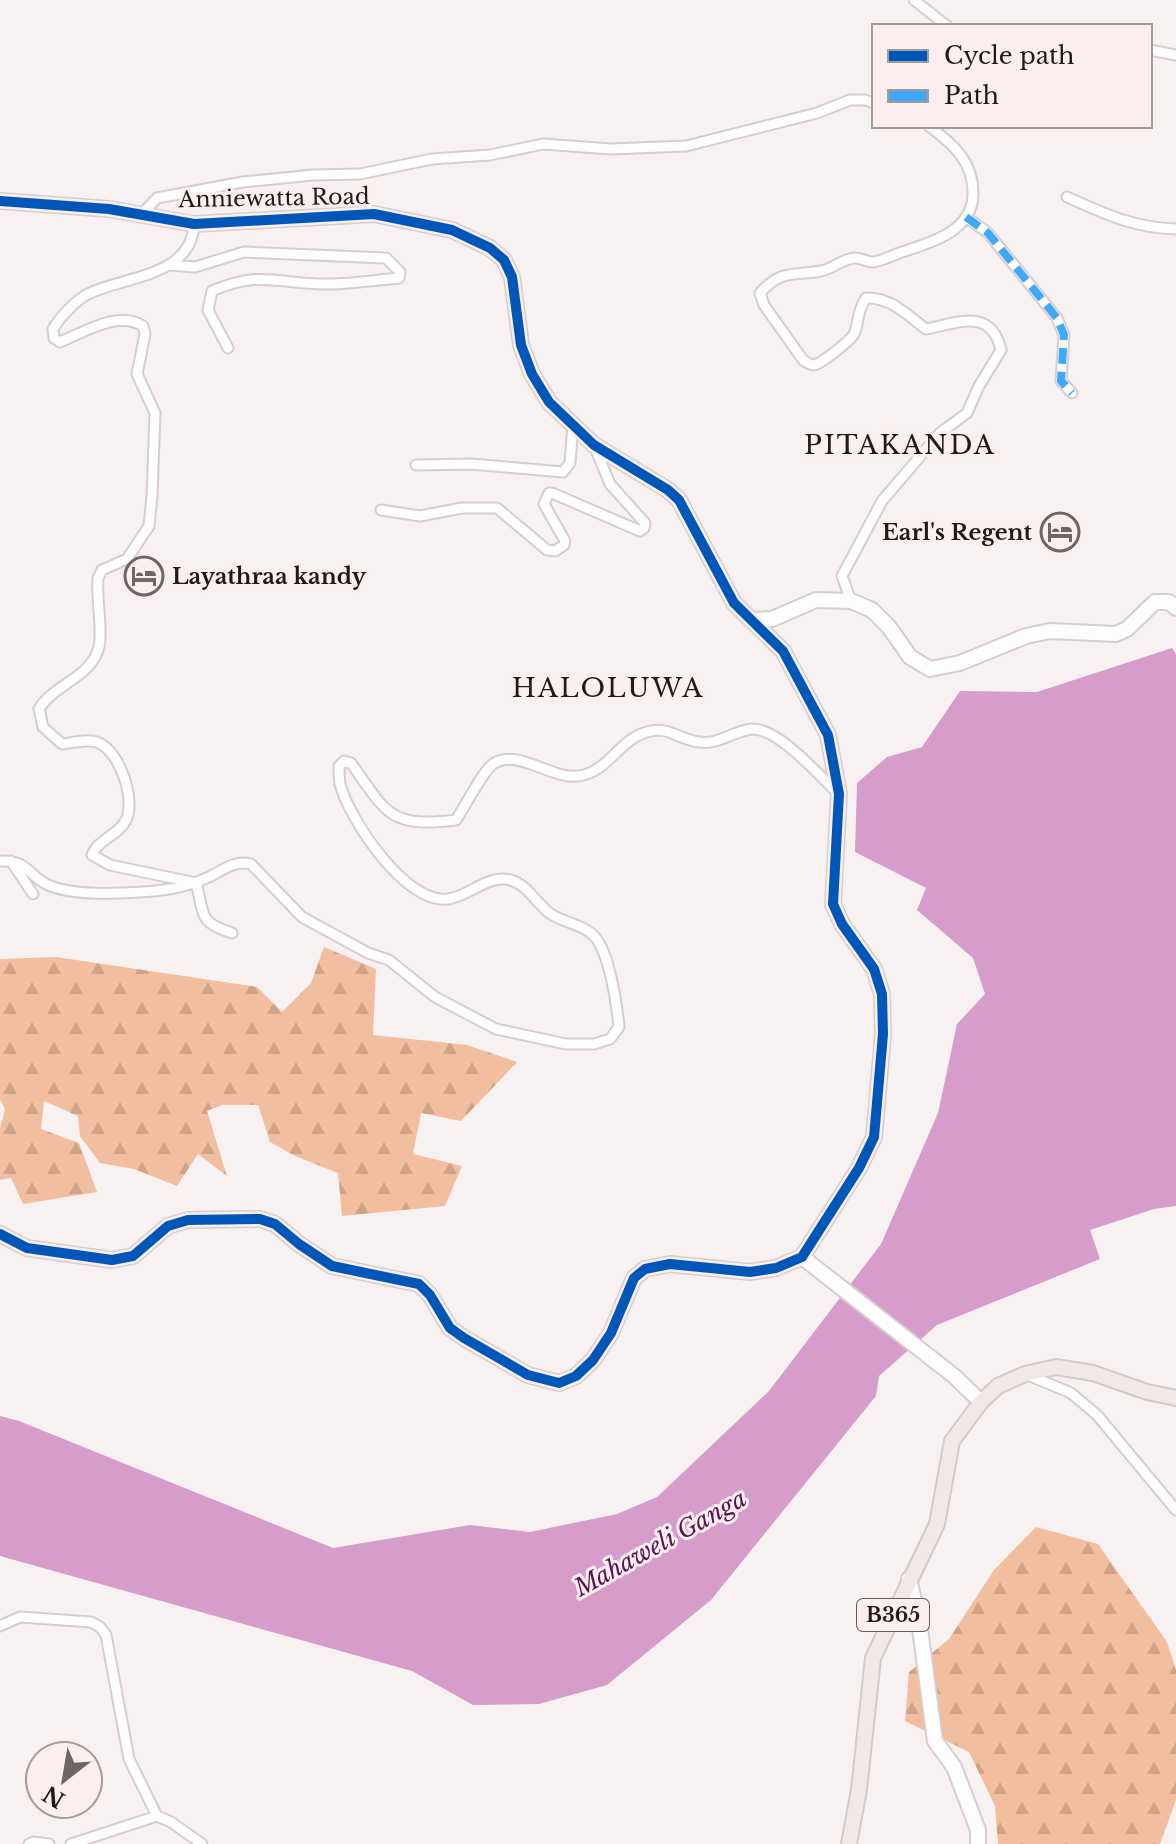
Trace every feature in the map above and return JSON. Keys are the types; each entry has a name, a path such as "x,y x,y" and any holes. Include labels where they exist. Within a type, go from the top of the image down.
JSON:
{"main road":[{"name":"B365","path":"849,1844 859,1790 873,1658 937,1524 952,1441 981,1402 998,1386 1025,1374 1056,1367 1093,1373 1147,1392 1176,1398"}],"street":[{"path":"914,0 944,24"},
{"path":"1152,50 1176,55"},
{"path":"140,216 157,198 243,182 360,174 432,159 490,155 543,144 611,149 686,146 817,113 850,100 872,102"},
{"path":"851,601 842,576 882,501 940,433 967,413 1001,350 998,339 987,323 974,319 926,329 888,300 866,298 858,311 854,334 819,364 813,365 803,360 764,305 760,293 773,280 790,273 823,271 853,258 873,262 930,243 953,231 966,217 973,202 974,181 956,146 932,128"},
{"path":"1067,197 1122,221 1148,228 1176,229"},
{"name":"Anniewatta Road","path":"0,201 109,209 194,224 374,214 452,230 490,248 504,260 512,277 521,345 532,374 549,402 594,445 668,490 679,500 734,603 783,651 828,735 839,794 833,904 842,924 874,969 882,994 883,1034 874,1137 859,1168 802,1257"},
{"path":"966,217 988,233 1057,318 1064,335 1061,381 1072,393"},
{"path":"170,265 189,246 194,224"},
{"path":"196,883 110,865 92,855 95,847 120,830 128,816 129,797 123,774 104,745 95,741 62,744 43,727 39,709 45,698 88,668 99,646 98,578 102,570 127,559 149,526 155,413 137,374 145,334 143,326 120,318 60,342 54,338 53,329 84,295 170,265 195,267 244,252 386,258 400,272 399,278 328,284 256,277 232,282 212,291 208,310 228,348"},
{"path":"416,465 471,464 563,472 570,463 573,424"},
{"path":"381,510 420,516 462,508 497,508 551,551 564,545 565,541 544,504 549,493 552,493 640,531 645,523 610,484 594,445"},
{"path":"754,620 772,619 816,600 851,601 872,610 889,627 910,657 930,669 960,663 1026,636 1050,631 1116,634 1127,629 1155,602 1169,602 1176,608"},
{"path":"0,861 11,861 29,869 43,883 62,890 118,893 172,889 196,883 241,861 251,864 302,917 368,953 389,960 435,997 468,1016 496,1029 566,1044 594,1044 610,1039 619,1027 617,994 601,948 592,934 549,913 513,880 496,879 447,899 428,897 400,878 369,842 340,785 339,766 344,761 351,763 382,808 393,817 422,824 456,820 492,765 504,760 523,761 569,778 590,774 636,736 651,730 666,730 691,741 707,743 751,729 766,731 783,741 839,794"},
{"path":"11,861 33,894"},
{"path":"196,883 206,921 212,927 232,933"},
{"path":"0,1234 27,1248 112,1260 133,1256 168,1226 188,1220 260,1219 275,1224 332,1266 419,1284 430,1295 450,1328 464,1338 528,1375 559,1383 576,1376 593,1360 611,1333 634,1278 645,1269 670,1264 750,1272 776,1268 802,1257 946,1370 981,1402"},
{"path":"1025,1374 1071,1393 1097,1415 1176,1510"},
{"path":"909,1579 919,1621 935,1741 954,1767 978,1830 978,1844"},
{"path":"0,1626 20,1617 91,1622 100,1627 106,1635 129,1759 157,1816 202,1844"},
{"path":"71,1844 157,1816"},
{"path":"29,1844 49,1844"}],"green space":[{"path":"324,947 376,969 373,1035 467,1045 517,1062 461,1121 421,1113 413,1154 462,1166 445,1206 342,1216 338,1173 270,1142 258,1105 222,1105 207,1111 227,1176 198,1154 177,1186 134,1169 100,1163 80,1136 78,1116 44,1101 41,1129 79,1143 97,1192 23,1204 11,1178 0,1180 0,1128 5,1110 0,1099 0,959 56,957 257,987 282,1012 311,983"},
{"path":"1036,1527 1098,1544 1167,1642 1176,1670 1176,1800 1160,1844 998,1844 995,1806 969,1752 905,1721 909,1672 949,1639 994,1570"}],"water":[{"name":"Mahaweli Ganga","path":"1172,648 1176,654 1176,1206 1154,1209 1090,1230 1100,1259 937,1325 879,1376 876,1396 711,1600 607,1685 539,1704 473,1705 412,1671 0,1556 0,1416 333,1548 470,1525 530,1532 617,1514 657,1497 769,1391 881,1244 938,1113 957,1024 985,994 973,958 917,910 926,888 855,852 857,783 887,757 922,747 960,691 1037,692"}],"marked path":[{"path":"966,217 988,233 1057,318 1064,335 1061,381 1072,393"}],"cycle path":[{"path":"0,201 109,209 194,224 374,214 452,230 490,248 504,260 512,277 521,345 532,374 549,402 594,445 668,490 679,500 734,603 783,651 828,735 839,794 833,904 842,924 874,969 882,994 883,1034 874,1137 859,1168 802,1257 776,1268 750,1272 670,1264 645,1269 634,1278 611,1333 593,1360 576,1376 559,1383 528,1375 464,1338 450,1328 430,1295 419,1284 332,1266 275,1224 260,1219 188,1220 168,1226 133,1256 112,1260 27,1248 0,1234"}],"place":[{"name":"Earl's Regent","path":"1060,532"},
{"name":"Layathraa kandy","path":"144,576"}],"district":[{"name":"PITAKANDA","path":"900,445"},
{"name":"HALOLUWA","path":"608,688"}]}
